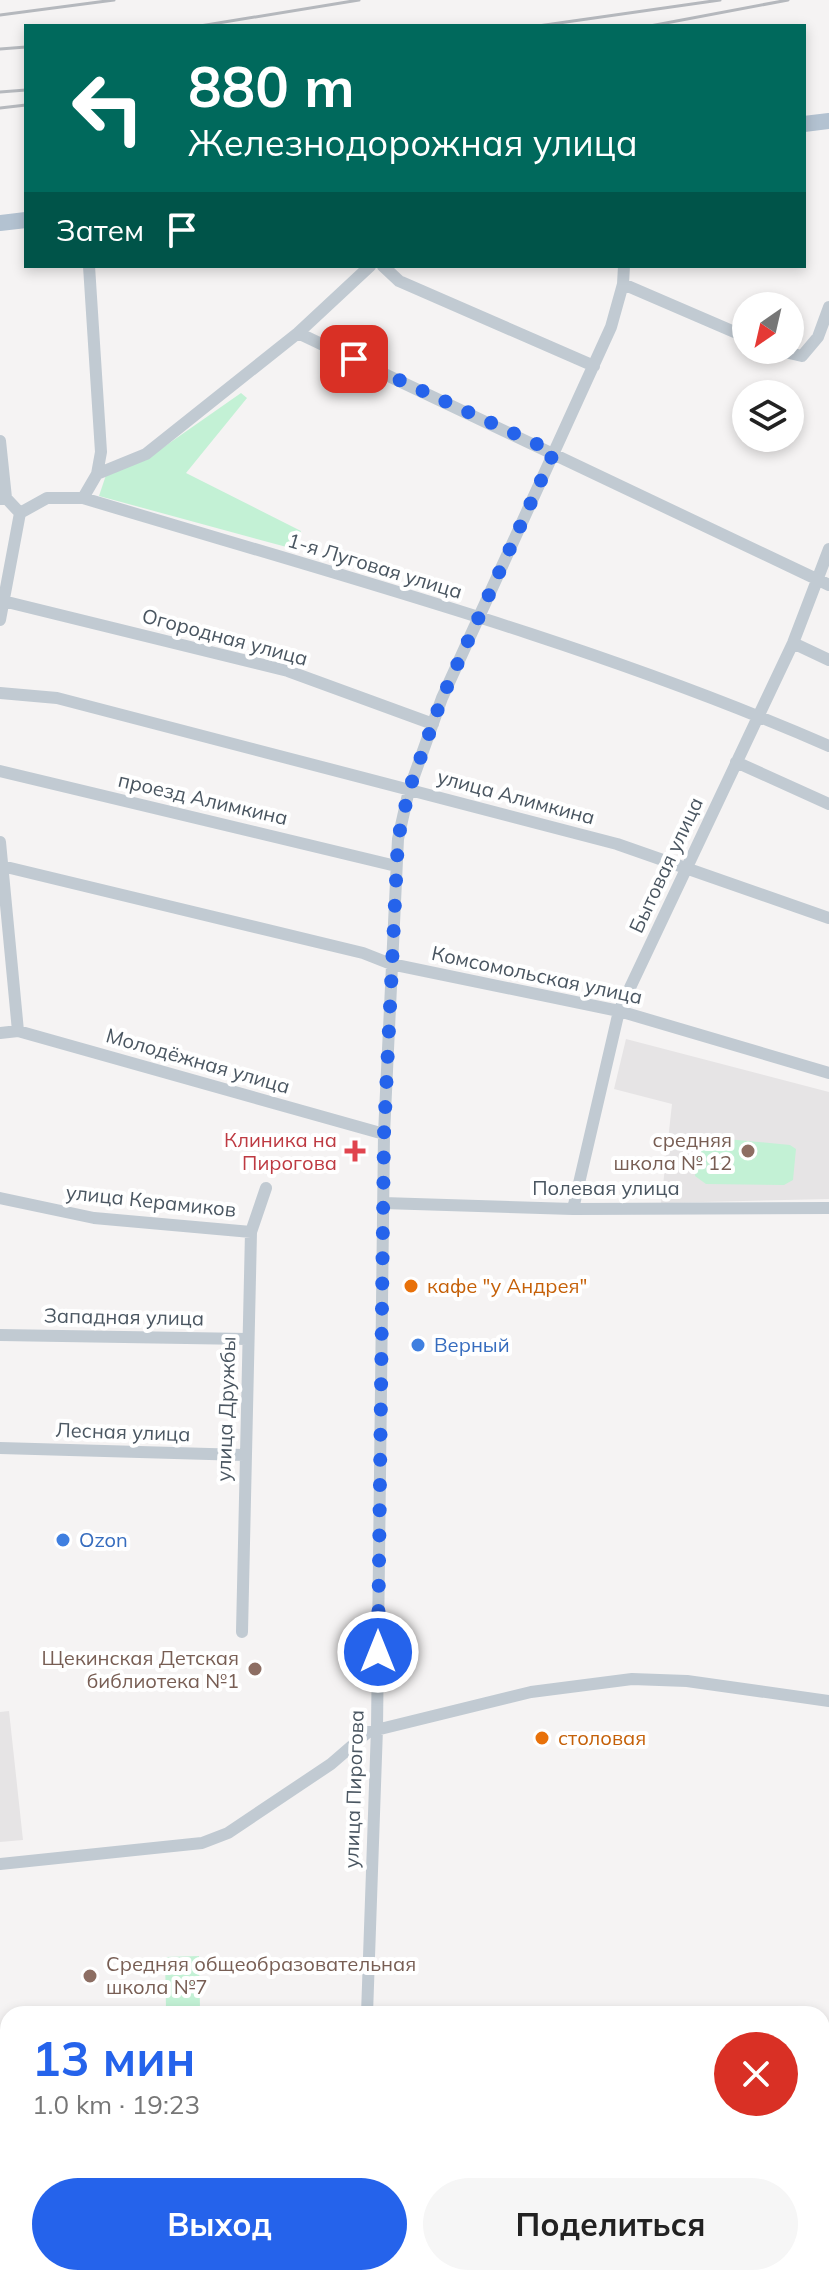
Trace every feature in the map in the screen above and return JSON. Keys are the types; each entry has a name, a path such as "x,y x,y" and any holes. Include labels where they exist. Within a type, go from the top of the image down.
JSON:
{"main road":[{"path":"806,124 829,121"},
{"path":"0,223 24,220"}],"street":[{"path":"83,498 97,474 101,452 89,268"},
{"path":"97,474 146,454 298,333 368,268"},
{"path":"385,268 399,281 594,366"},
{"name":"улица Пирогова","path":"367,2006 377,1728 384,1134 398,839 409,790 433,724 611,327 623,284 624,268"},
{"path":"623,284 732,331"},
{"path":"804,354 818,337 829,307"},
{"path":"298,333 823,582"},
{"path":"0,441 3,499 20,513 0,620"},
{"name":"1-я Луговая улица","path":"20,513 47,498 83,498 480,619 757,715 829,746"},
{"name":"Бытовая улица","path":"573,1209 619,1011 757,715 823,582 829,549"},
{"name":"Огородная улица","path":"3,601 288,671 433,724"},
{"path":"793,643 829,660"},
{"name":"улица Алимкина","path":"0,693 57,698 617,844 829,918"},
{"path":"736,762 829,804"},
{"name":"проезд Алимкина","path":"0,771 396,866"},
{"path":"0,842 18,1031"},
{"name":"Комсомольская улица","path":"2,866 363,953 391,964 619,1011 829,1073"},
{"name":"Молодёжная улица","path":"0,1033 18,1031 384,1134"},
{"name":"улица Дружбы","path":"242,1632 251,1232 266,1188"},
{"name":"улица Керамиков","path":"0,1198 94,1218 251,1232"},
{"name":"Полевая улица","path":"383,1203 573,1209 829,1208"},
{"name":"Западная улица","path":"0,1335 248,1339"},
{"name":"Лесная улица","path":"0,1448 244,1455"},
{"path":"0,1864 202,1843 228,1833 331,1764 368,1732 531,1692 632,1679 687,1681 829,1701"}],"shaded area":[{"name":"средняя школа № 12","path":"626,1039 829,1092 829,1199 661,1203 672,1104 614,1089"},
{"path":"9,1711 23,1840 0,1842 0,1712"}],"green space":[{"path":"241,393 247,398 186,473 301,531 294,549 99,496 106,475 148,458"},
{"path":"705,1137 790,1145 796,1149 793,1180 784,1185 706,1184 695,1176 699,1143"},
{"path":"199,1956 200,2006 166,2006 165,1957"}],"railway":[{"path":"0,15 114,0"},
{"path":"212,24 359,0"},
{"path":"552,24 720,0"},
{"path":"661,24 788,0"},
{"path":"0,49 24,47"},
{"path":"0,92 24,90"},
{"path":"0,108 24,105"}],"place":[{"name":"Клиника на Пирогова","path":"355,1151"},
{"name":"средняя школа № 12","path":"748,1151"},
{"name":"кафе \"у Андрея\"","path":"411,1286"},
{"name":"Верный","path":"418,1345"},
{"name":"Ozon","path":"63,1540"},
{"name":"Щекинская Детская библиотека №1","path":"255,1669"},
{"name":"столовая","path":"542,1738"},
{"name":"Средняя общеобразовательная школа №7","path":"90,1976"}],"route":[{"path":"354,359 554,452 442,698 409,790 398,839 384,1134 378,1652"}]}
